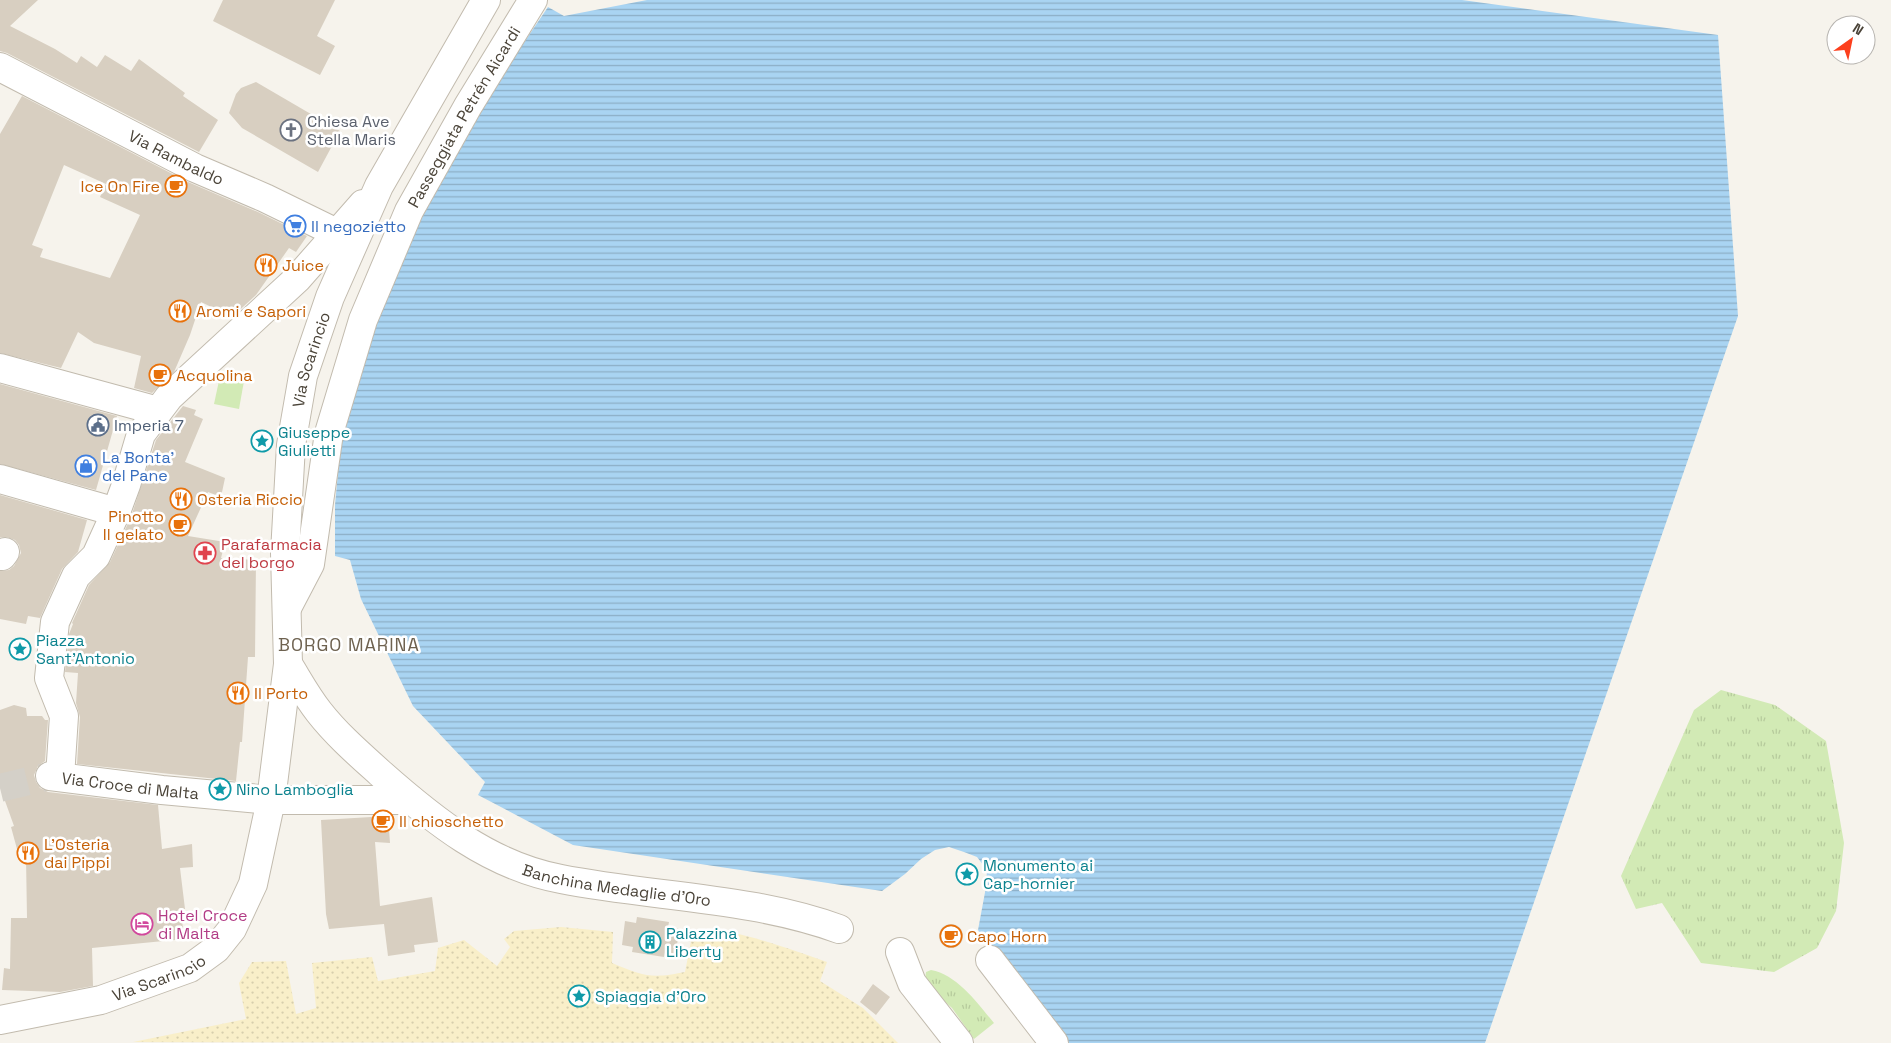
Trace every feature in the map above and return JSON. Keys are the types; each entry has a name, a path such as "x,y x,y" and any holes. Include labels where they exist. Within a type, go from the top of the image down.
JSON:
{"street":[{"name":"Via Scarincio","path":"55,776 64,716 49,678 55,622 76,576 96,556 126,485 141,434 169,397 345,237 379,186 486,0"},
{"name":"Passeggiata Petrén Aicardi","path":"288,607 310,564 329,433 363,320 409,210 468,106 533,0"},
{"name":"Via Rambaldo","path":"0,67 196,168 265,198 345,237"},
{"name":"Via Scarincio","path":"0,1020 101,1000 190,968 216,949 232,929 253,884 271,800 288,664 288,607 285,553 291,445 303,376 330,297 345,237"},
{"path":"297,279 313,278 322,283 330,297"},
{"path":"0,368 158,411"},
{"path":"0,479 116,512"},
{"path":"288,664 319,712 347,744 411,800"},
{"name":"Via Croce di Malta","path":"55,776 162,790 271,800"},
{"path":"271,800 411,800"},
{"name":"Banchina Medaglie d'Oro","path":"411,800 447,828 486,853 523,868 559,879 756,908 808,918 839,929"},
{"path":"900,952 912,982 959,1043"},
{"path":"990,960 1054,1043"}],"green space":[{"path":"220,376 244,381 239,409 214,404"},
{"path":"1721,690 1775,705 1826,741 1844,843 1836,911 1817,948 1774,972 1701,963 1662,903 1636,909 1621,876 1694,710"},
{"path":"931,970 941,973 959,984 994,1023 974,1039 952,1008 933,991 925,980 926,972"}],"sand":[{"name":"Spiaggia d'Oro","path":"561,927 613,932 612,963 648,975 656,976 685,972 693,931 723,931 741,935 827,962 820,981 863,1008 898,1043 133,1042 246,1019 239,983 252,962 286,961 296,1014 316,1008 312,963 372,957 378,981 435,971 438,948 464,940 497,966 510,947 504,939 514,931"}],"water":[{"path":"647,0 1462,0 1718,35 1738,316 1485,1043 1066,1043 978,930 986,887 987,870 977,857 949,847 935,850 882,891 573,845 478,795 485,782 413,706 361,599 350,560 335,556 335,505 341,439 363,358 398,264 422,210 485,100 548,7 564,16"}],"building":[{"path":"0,0 38,0 10,26 55,49 77,63 81,56 97,67 105,55 131,71 139,59 185,93 183,96 218,120 199,152 0,51"},
{"path":"223,0 335,0 317,36 335,46 320,75 213,21"},
{"name":"Chiesa Ave Stella Maris","path":"256,82 340,131 318,172 242,128 229,113 236,94 241,88"},
{"path":"22,96 188,182 258,212 307,236 296,252 289,248 256,295 232,317 201,302 190,335 174,372 152,393 134,388 141,356 94,343 78,332 61,368 0,353 0,134","holes":["64,165 106,184 100,197 140,215 110,278 40,257 43,249 32,245"]},
{"path":"0,384 117,416 96,490 0,464"},
{"path":"183,406 196,410 194,415 203,419 185,462 225,478 221,497 208,492 188,536 225,542 221,558 256,560 255,657 248,657 242,742 240,742 236,781 77,764 80,717 76,703 78,673 65,672 72,623 89,585 110,562 131,517 156,440"},
{"path":"0,495 87,520 78,552 62,569 40,618 28,616 26,624 0,619 0,571 9,570 14,566 21,553 19,545 15,540 0,537"},
{"path":"14,705 26,708 27,716 42,716 45,720 48,720 45,761 38,766 34,775 40,788 48,792 158,805 162,849 192,844 193,867 180,868 185,909 181,909 184,939 92,948 93,986 60,992 2,990 4,968 10,969 11,918 27,918 26,857 20,860 11,827 14,826 0,787 0,710"},
{"path":"388,816 390,843 375,842 380,906 432,897 438,942 414,945 415,952 388,956 384,924 329,929 326,914 321,820"},
{"name":"Palazzina Liberty","path":"637,917 669,922 668,927 679,929 676,954 665,952 664,957 632,952 633,947 622,945 625,921 636,923"},
{"path":"951,924 959,928 963,936 959,944 951,948 943,944 939,936 943,928"},
{"path":"873,984 890,997 876,1015 860,1002"}],"tunnel":[{"path":"0,788 50,776"}],"place":[{"name":"Chiesa Ave Stella Maris","path":"291,130"},
{"name":"Ice On Fire","path":"176,186"},
{"name":"Il negozietto","path":"295,226"},
{"name":"Juice","path":"266,265"},
{"name":"Aromi e Sapori","path":"180,311"},
{"name":"Acquolina","path":"160,375"},
{"name":"Imperia 7","path":"98,425"},
{"name":"Giuseppe Giulietti","path":"262,441"},
{"name":"La Bonta' del Pane","path":"86,466"},
{"name":"Osteria Riccio","path":"181,499"},
{"name":"Pinotto Il gelato","path":"180,525"},
{"name":"Parafarmacia del borgo","path":"205,553"},
{"name":"Piazza Sant'Antonio","path":"20,649"},
{"name":"Il Porto","path":"238,693"},
{"name":"Nino Lamboglia","path":"220,789"},
{"name":"Il chioschetto","path":"383,821"},
{"name":"L'Osteria dai Pippi","path":"28,853"},
{"name":"Monumento ai Cap-hornier","path":"967,874"},
{"name":"Hotel Croce di Malta","path":"142,924"},
{"name":"Capo Horn","path":"951,936"},
{"name":"Palazzina Liberty","path":"650,942"},
{"name":"Spiaggia d'Oro","path":"579,996"}],"district":[{"name":"BORGO MARINA","path":"349,645"}]}
